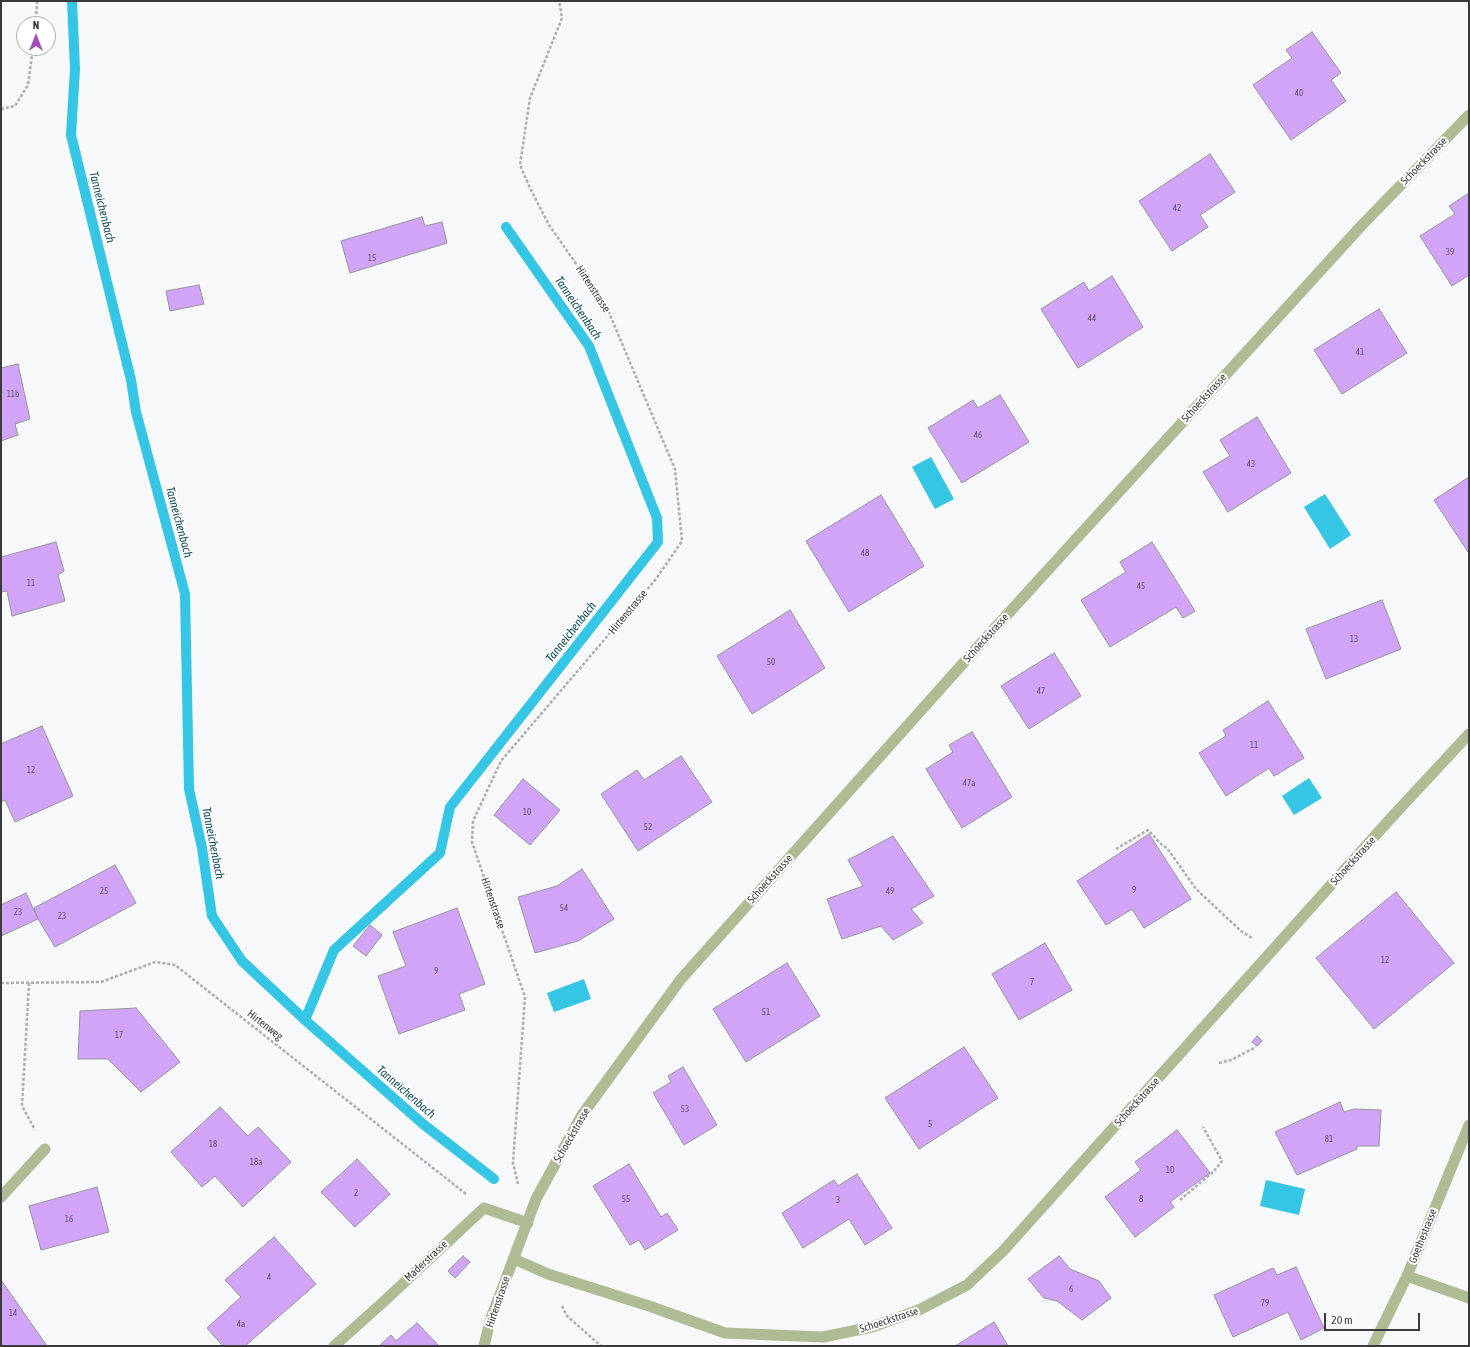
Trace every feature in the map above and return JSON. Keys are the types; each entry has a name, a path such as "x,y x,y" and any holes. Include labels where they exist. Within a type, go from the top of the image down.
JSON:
{"street":[{"name":"Schoeckstrasse","path":"1469,115 1362,225 980,644 681,980 582,1115 536,1199 514,1259 548,1274 649,1306 725,1333 823,1337 872,1327 919,1310 967,1285 1003,1251 1391,818 1469,734"},
{"name":"Goethestrasse","path":"1373,1346 1407,1276 1469,1124"},
{"path":"1,1196 45,1149"},
{"path":"484,1208 528,1223"},
{"name":"Maderstrasse","path":"334,1346 484,1208"},
{"name":"Hirtenstrasse","path":"484,1346 490,1322 514,1259"},
{"path":"1407,1276 1469,1298"}],"path":[{"path":"36,16 37,1"},
{"name":"Hirtenstrasse","path":"519,1186 513,1163 525,997 472,842 473,822 501,761 656,580 682,541 675,469 607,308 549,225 520,165 530,98 562,18 559,1"},
{"path":"1,109 15,106 28,85 32,56"},
{"path":"1116,849 1148,830 1162,845 1167,848 1196,888 1241,931 1252,938"},
{"name":"Hirtenweg","path":"1,982 100,982 155,962 175,965 484,1208"},
{"path":"29,983 22,1106 45,1149"},
{"path":"1219,1063 1232,1060 1256,1047"},
{"path":"1180,1200 1214,1172 1222,1161 1203,1127"},
{"path":"562,1306 567,1316 601,1346"}],"water":[{"path":"931,457 954,499 935,509 912,467"},
{"path":"1325,494 1351,535 1330,549 1304,507"},
{"path":"1309,778 1322,798 1294,815 1282,796"},
{"path":"584,979 591,999 554,1012 547,993"},
{"path":"1266,1180 1305,1189 1299,1215 1260,1206"}],"building":[{"path":"1312,32 1341,73 1331,80 1346,101 1291,140 1253,85 1292,58 1286,50"},
{"path":"1210,154 1235,192 1200,215 1208,227 1172,251 1139,201"},
{"path":"1469,193 1469,275 1452,286 1420,236 1455,214 1449,206"},
{"path":"422,217 425,226 442,222 447,243 350,273 341,241"},
{"path":"1112,276 1143,327 1078,368 1041,309 1084,282 1089,291"},
{"path":"199,285 204,304 170,311 166,291"},
{"path":"1379,309 1407,353 1342,394 1314,350"},
{"path":"18,364 30,419 15,424 18,435 1,441 1,368"},
{"path":"1000,395 1029,442 962,483 928,428 973,400 978,408"},
{"path":"1257,417 1291,473 1228,512 1203,472 1230,456 1220,440"},
{"path":"1469,477 1469,552 1468,552 1434,500"},
{"path":"881,495 924,566 849,612 806,541"},
{"path":"56,542 64,571 58,575 65,601 12,616 7,591 1,592 1,557"},
{"path":"1152,542 1195,611 1183,618 1176,607 1110,647 1081,600 1126,572 1120,562"},
{"path":"1382,600 1401,649 1326,679 1306,629"},
{"path":"790,610 825,668 752,714 717,656"},
{"path":"1054,653 1081,696 1029,729 1001,686"},
{"path":"1268,701 1304,758 1274,776 1269,768 1226,796 1199,753 1226,736 1223,730"},
{"path":"42,726 73,796 15,822 5,800 1,802 1,744"},
{"path":"972,732 1012,797 962,828 926,769 953,752 949,745"},
{"path":"681,756 712,802 638,851 601,794 637,770 644,780"},
{"path":"523,779 560,810 530,845 494,815"},
{"path":"1149,834 1191,899 1144,928 1132,909 1106,925 1077,881"},
{"path":"893,836 934,896 911,909 923,923 893,940 881,926 842,939 827,899 863,886 848,860"},
{"path":"115,865 136,903 55,947 38,919 34,908"},
{"path":"582,869 614,919 578,941 535,953 518,897 557,886"},
{"path":"1396,892 1454,963 1374,1029 1316,958"},
{"path":"26,893 38,919 1,936 1,905"},
{"path":"457,908 485,984 459,994 465,1010 399,1034 378,976 406,966 393,932"},
{"path":"370,925 382,935 366,956 353,946"},
{"path":"1045,943 1072,990 1019,1020 992,974"},
{"path":"787,963 820,1016 746,1062 713,1009"},
{"path":"136,1008 180,1062 141,1092 108,1059 78,1059 80,1011"},
{"path":"1257,1036 1262,1041 1257,1046 1252,1042"},
{"path":"964,1047 998,1098 919,1149 885,1098"},
{"path":"683,1067 717,1125 684,1145 653,1093 671,1082 668,1076"},
{"path":"1340,1102 1344,1112 1354,1109 1381,1110 1379,1146 1357,1146 1357,1149 1297,1175 1275,1132"},
{"path":"220,1107 248,1136 258,1127 291,1162 243,1207 215,1176 202,1187 171,1152"},
{"path":"1177,1130 1210,1173 1170,1202 1174,1207 1135,1237 1105,1197 1141,1170 1135,1162"},
{"path":"357,1159 390,1194 355,1227 321,1192"},
{"path":"629,1164 661,1217 667,1213 678,1230 645,1250 639,1240 630,1245 593,1186"},
{"path":"857,1174 892,1228 865,1245 849,1219 803,1248 782,1213 834,1180 838,1186"},
{"path":"97,1187 109,1232 41,1250 29,1206"},
{"path":"274,1237 316,1284 245,1346 223,1346 207,1328 241,1297 225,1280"},
{"path":"463,1256 470,1262 455,1278 448,1271"},
{"path":"1059,1256 1070,1269 1099,1281 1111,1298 1082,1320 1057,1301 1044,1298 1028,1279"},
{"path":"1296,1267 1324,1328 1301,1340 1288,1312 1233,1337 1214,1295 1273,1268 1277,1275"},
{"path":"1,1280 47,1346 1,1346"},
{"path":"994,1322 1008,1346 955,1346"},
{"path":"417,1323 439,1346 379,1346 391,1335 396,1341"}],"waterway":[{"name":"Tanneichenbach","path":"72,1 75,69 71,135 131,380 136,412 185,594 189,789 202,848 212,916 242,961 305,1020 423,1124 494,1179"},
{"name":"Tanneichenbach","path":"305,1020 334,950 440,853 450,807 658,542 657,518 589,346 506,227"}]}
